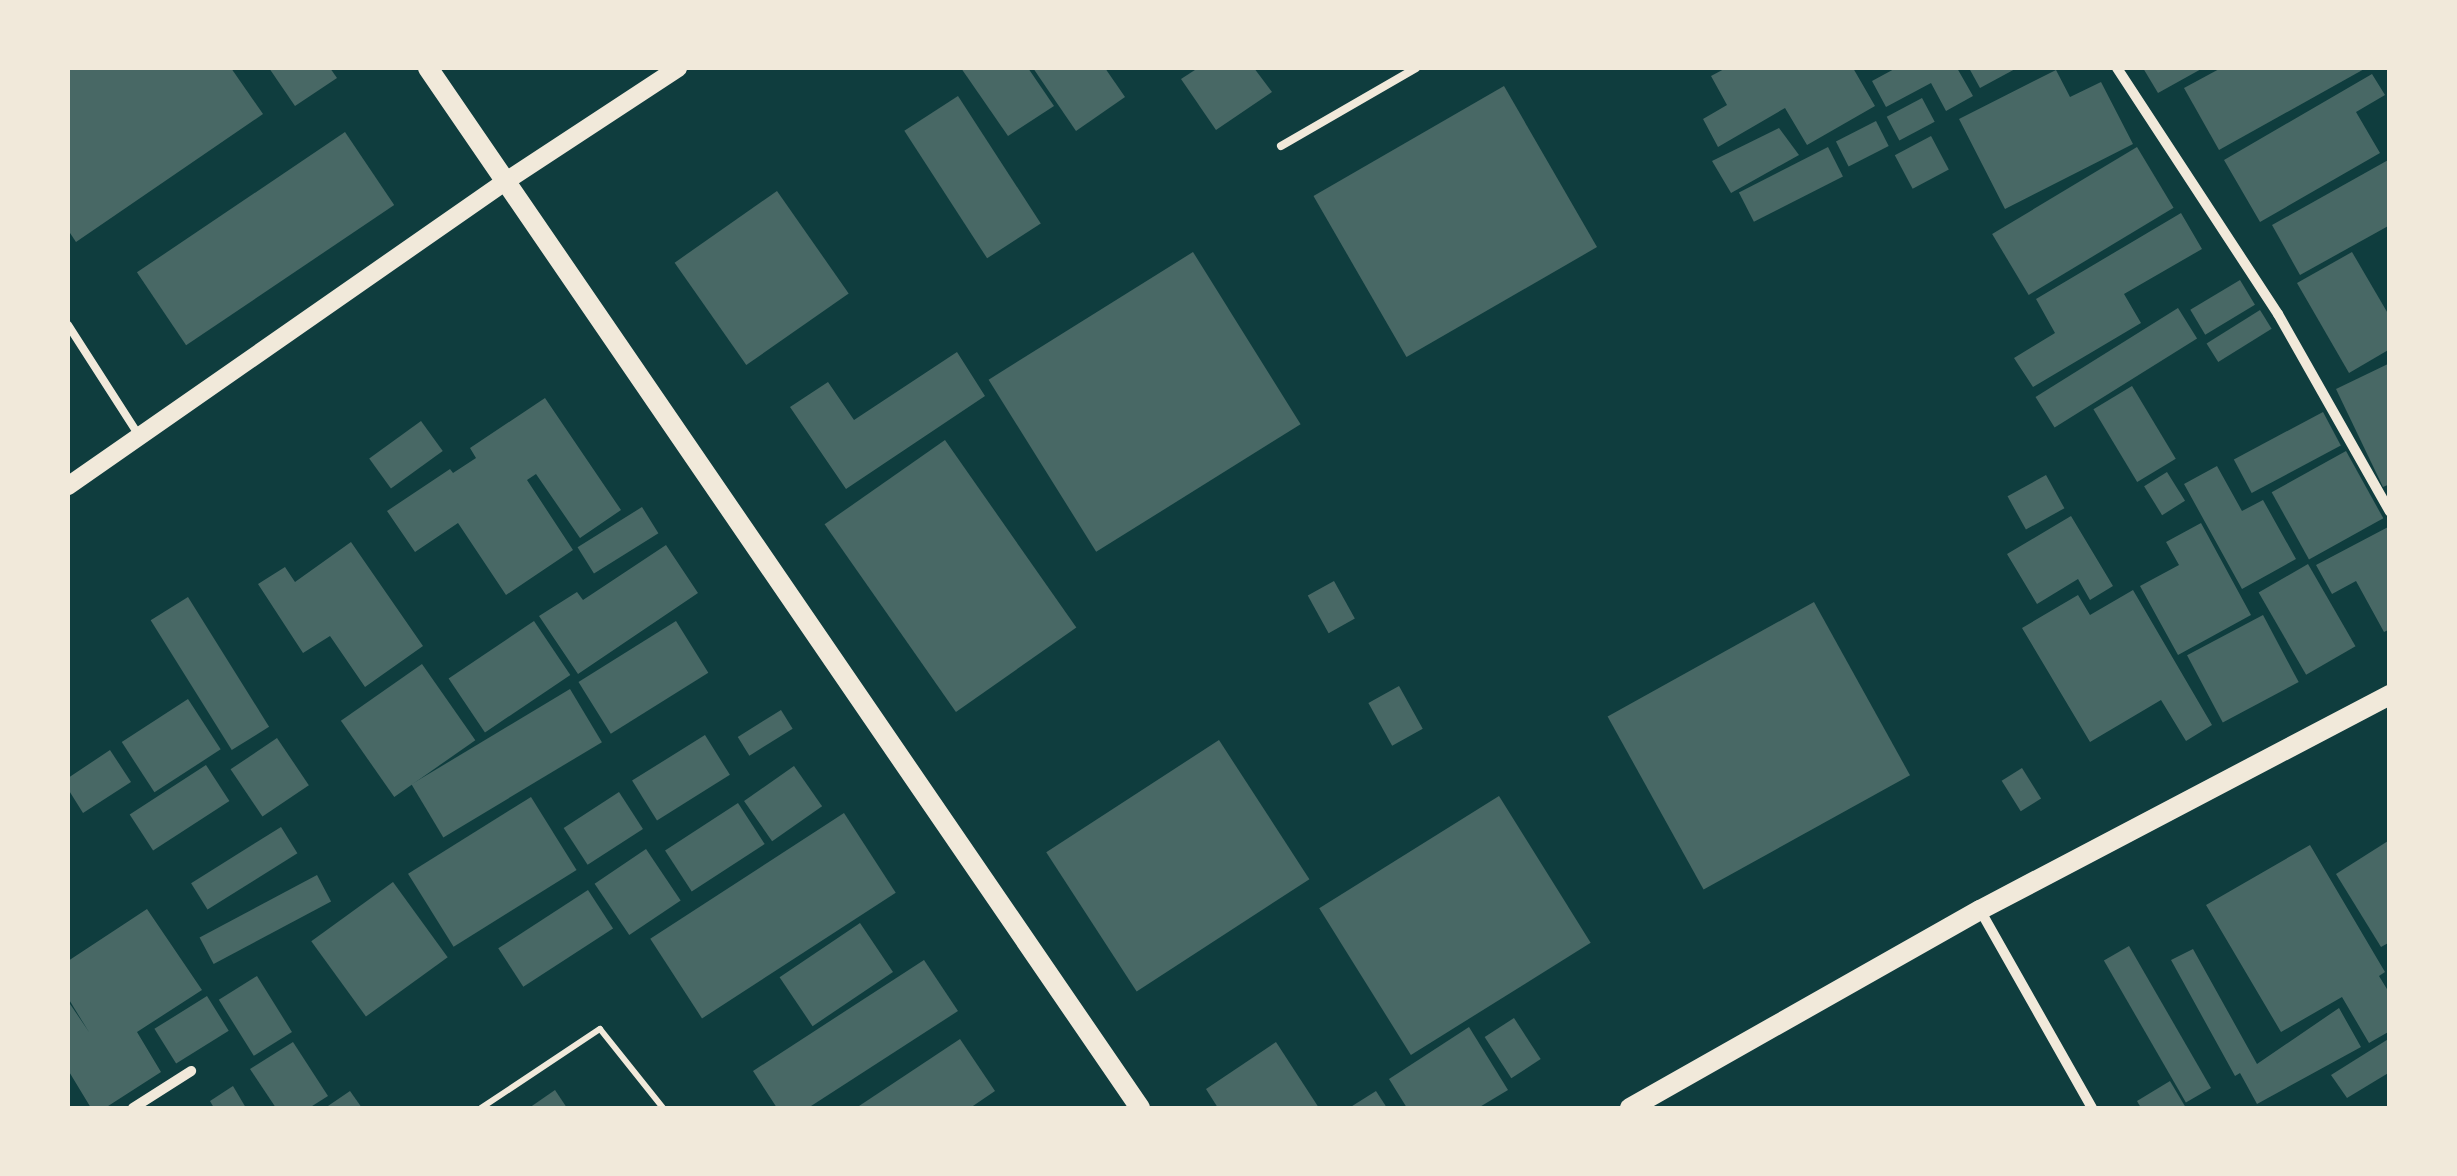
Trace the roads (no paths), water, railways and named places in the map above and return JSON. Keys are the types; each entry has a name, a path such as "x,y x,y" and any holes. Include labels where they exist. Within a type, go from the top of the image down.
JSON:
{"main road":[{"path":"428,68 1140,1108"},
{"path":"1630,1108 1980,910 2390,695"}],"street":[{"path":"68,486 506,181 678,68"},
{"path":"2118,68 2278,314 2390,512"},
{"path":"1980,910 2092,1108"},
{"path":"133,1108 191,1071"}],"lane":[{"path":"1282,146 1416,68"},
{"path":"68,326 140,437"}]}
